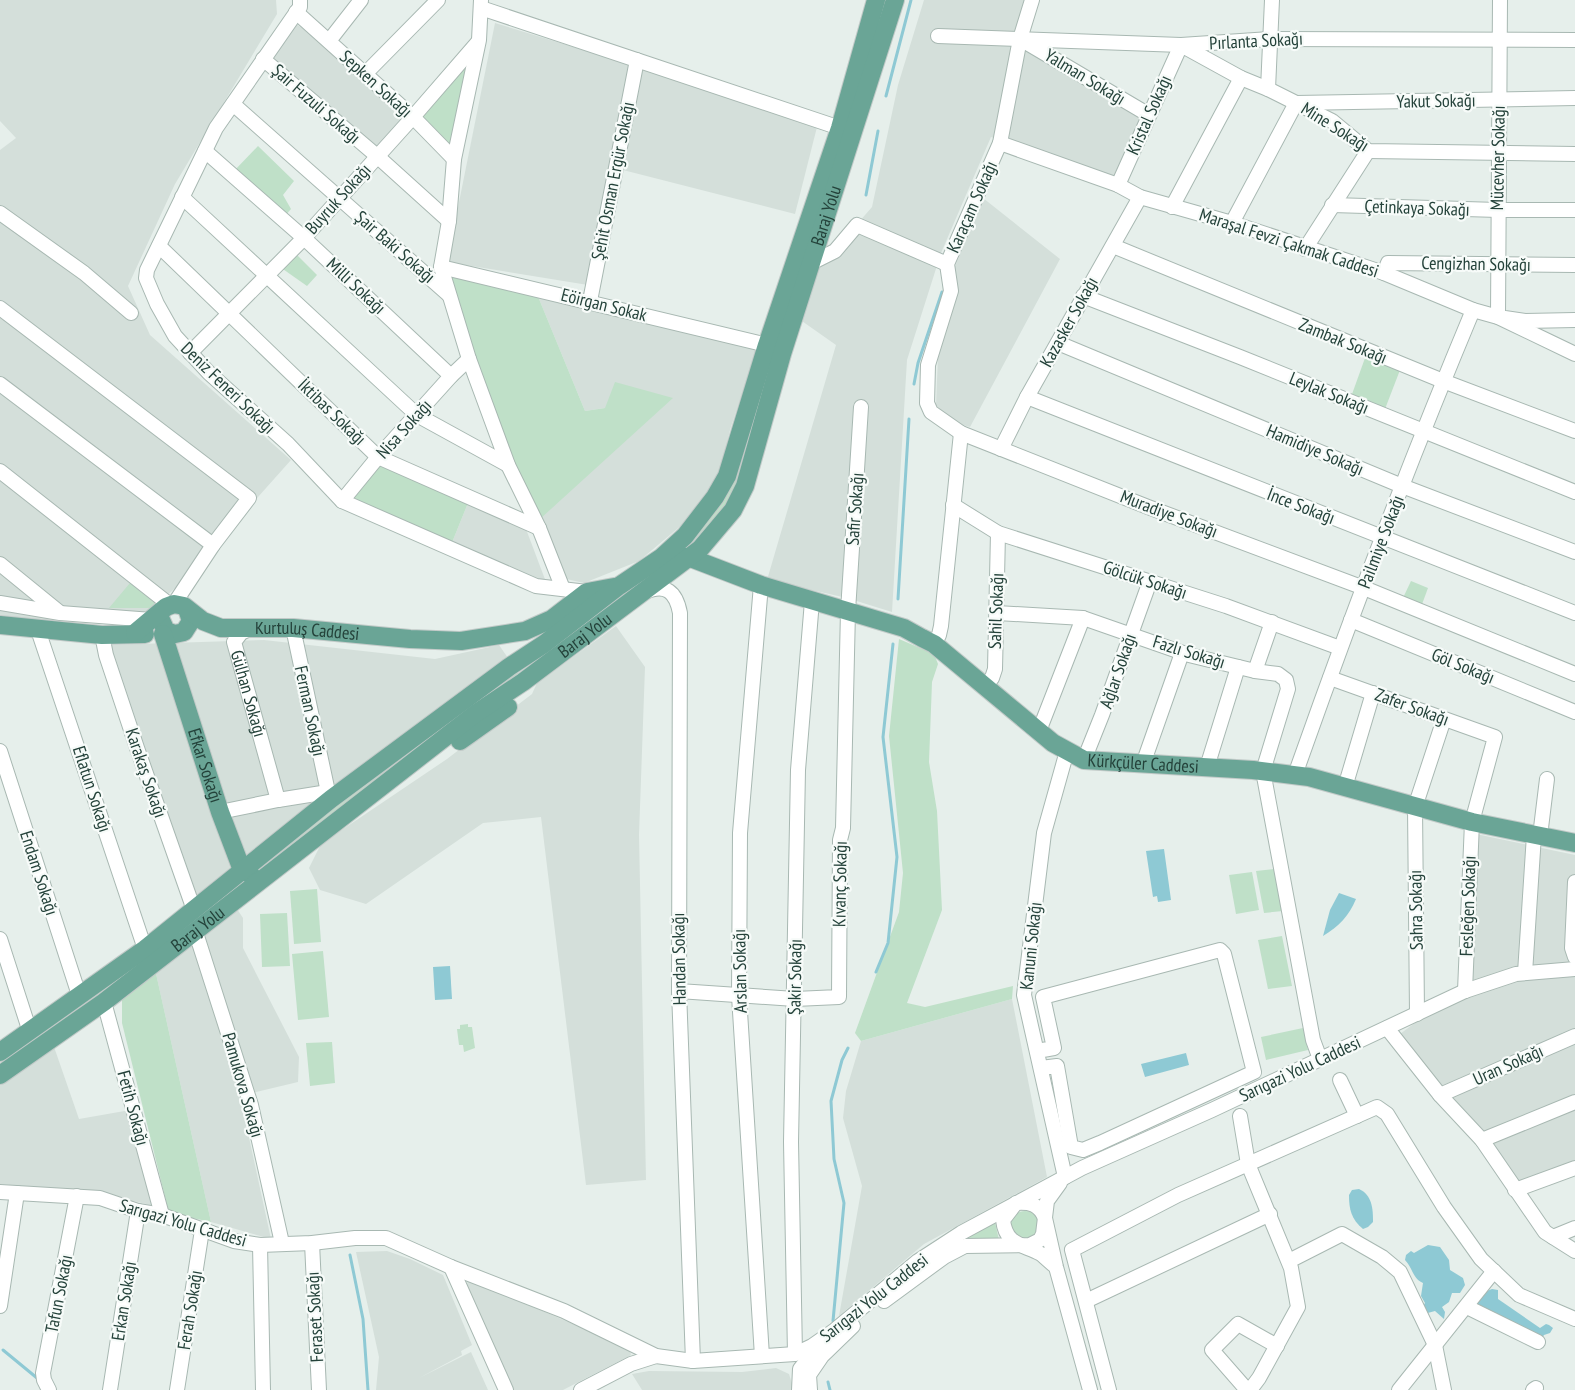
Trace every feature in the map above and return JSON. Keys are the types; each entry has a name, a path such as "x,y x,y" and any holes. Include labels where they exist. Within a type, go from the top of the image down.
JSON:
{"main road":[{"name":"Baraj Yolu","path":"0,1052 145,950 330,796 526,656 552,649 640,594 700,549 719,528 733,510 745,486 775,347 811,263 847,129 876,0"},
{"name":"Baraj Yolu","path":"0,1075 104,1002 475,714 531,675 552,649 619,586 662,557 685,536 700,518 727,476 775,347 847,129 895,0"},
{"path":"662,557 688,557"},
{"name":"Kürkçüler Caddesi","path":"688,557 719,571 761,585 904,628 934,644 1053,743 1084,760 1295,775 1472,822 1575,843"},
{"path":"657,582 676,573 719,571"},
{"path":"587,592 619,586"},
{"name":"Kurtuluş Caddesi","path":"171,619 202,621 221,628 293,628 410,639 461,641 525,631 552,619 587,592"},
{"path":"0,625 102,635 135,633 171,619"},
{"name":"Gülhan Sokağı","path":"171,619 219,634 234,642"},
{"name":"Efkar Sokağı","path":"171,619 220,812 242,870"},
{"path":"552,619 544,626 541,634 552,649"},
{"path":"496,636 513,643 526,656 531,675"},
{"path":"242,870 252,875 267,876"}],"street":[{"path":"329,41 361,0"},
{"path":"365,74 438,0"},
{"name":"Karaçam Sokağı","path":"962,433 931,412 927,403 928,365 951,291 947,264 1000,143 1020,39 1032,0"},
{"path":"1268,89 1272,0"},
{"name":"Mücevher Sokağı","path":"1498,317 1500,0"},
{"path":"563,589 539,528 508,465 469,359 441,267 449,221 454,159 479,40 481,4 637,60 847,129"},
{"name":"Sepken Sokağı","path":"298,6 329,41 413,117 454,159"},
{"name":"Deniz Feneri Sokağı","path":"298,6 216,128 147,270 146,278 157,304 175,336 190,353 288,444 342,501 536,586 587,592"},
{"name":"Pırlanta Sokağı","path":"938,36 1181,45 1270,39 1575,40"},
{"name":"Yalman Sokağı","path":"1020,39 1149,115"},
{"name":"Buyruk Sokağı","path":"190,353 303,238 413,117 479,40"},
{"name":"Mine Sokağı","path":"1181,45 1241,78 1332,121 1368,151 1575,154"},
{"name":"Kristal Sokağı","path":"1118,185 1181,45"},
{"name":"Şair Fuzuli Sokağı","path":"263,59 449,221"},
{"name":"Şehit Osman Ergür Sokağı","path":"590,301 637,60"},
{"path":"1172,207 1241,78"},
{"name":"Yakut Sokağı","path":"1296,103 1575,98"},
{"path":"1232,224 1296,103"},
{"name":"Şair Baki Sokağı","path":"232,104 449,295"},
{"name":"Maraşal Fevzi Çakmak Caddesi","path":"1000,143 1172,207 1384,273 1473,310 1498,317 1575,354"},
{"name":"Milli Sokağı","path":"205,151 303,238 451,376"},
{"path":"1305,249 1368,151"},
{"name":"Kazasker Sokağı","path":"1001,449 1027,397 1140,196"},
{"path":"182,197 417,416 508,465"},
{"name":"Çetinkaya Sokağı","path":"1332,205 1575,210"},
{"path":"0,213 84,273 131,313"},
{"path":"811,263 835,251 857,225 947,264"},
{"name":"İktibas Sokağı","path":"159,246 378,457 539,528"},
{"name":"Zambak Sokağı","path":"1113,246 1443,381 1575,432"},
{"name":"Cengizhan Sokağı","path":"1384,273 1388,263 1575,265"},
{"name":"Eöirgan Sokak","path":"441,267 775,347"},
{"name":"Leylak Sokağı","path":"1083,296 1575,492"},
{"path":"0,308 249,498 213,545 171,619"},
{"name":"Pailmiye Sokağı","path":"1295,775 1382,538 1473,310"},
{"path":"1498,317 1526,321 1575,320"},
{"name":"Hamidiye Sokağı","path":"1058,343 1402,486 1575,552"},
{"name":"Nisa Sokağı","path":"342,501 378,457 469,359"},
{"path":"0,384 213,545"},
{"name":"İnce Sokağı","path":"1027,397 1575,613"},
{"name":"Safir Sokağı","path":"848,612 861,407"},
{"path":"934,644 941,626 962,433"},
{"name":"Muradiye Sokağı","path":"962,433 1148,507 1364,588 1575,674"},
{"path":"0,471 171,619"},
{"name":"Gölcük Sokağı","path":"953,505 998,533 1272,622 1340,648"},
{"name":"Sahil Sokağı","path":"985,685 992,678 994,669 998,533"},
{"path":"0,564 60,613"},
{"name":"Ağlar Sokağı","path":"1084,760 1150,581"},
{"name":"Arslan Sokağı","path":"761,585 740,833 739,996 762,1356"},
{"name":"Handan Sokağı","path":"640,594 653,588 663,588 671,592 677,600 680,613 679,991 693,1361"},
{"name":"Şakir Sokağı","path":"795,1354 791,1142 798,770 812,601"},
{"path":"0,603 60,613 171,619"},
{"name":"Kıvanç Sokağı","path":"679,991 795,999 839,997 840,840 843,828 848,612"},
{"name":"Fazlı Sokağı","path":"997,613 1083,618 1182,653 1283,676 1288,684 1263,771"},
{"path":"1039,731 1083,618"},
{"name":"Göl Sokağı","path":"1351,620 1575,712"},
{"path":"1255,671 1272,622"},
{"path":"234,642 241,633 251,628"},
{"name":"Ferman Sokağı","path":"293,628 330,796"},
{"name":"Eflatun Sokağı","path":"38,630 145,950"},
{"name":"Karakaş Sokağı","path":"102,635 106,655 137,748 194,910"},
{"name":"Gülhan Sokağı","path":"234,642 278,800"},
{"path":"1143,764 1182,653"},
{"path":"1207,767 1238,667"},
{"name":"Zafer Sokağı","path":"1330,678 1495,737"},
{"path":"1345,787 1373,693"},
{"name":"Sahra Sokağı","path":"1417,1014 1415,807 1444,719"},
{"name":"Fesleğen Sokağı","path":"1465,991 1472,822 1495,737"},
{"name":"Endam Sokağı","path":"0,751 79,995"},
{"name":"Kanuni Sokağı","path":"1065,1177 1024,993 1044,833 1067,751"},
{"path":"1263,771 1313,1040 1320,1059"},
{"path":"1525,972 1537,835 1547,779"},
{"path":"220,812 278,800 330,796"},
{"path":"1575,882 1572,948 1575,957"},
{"name":"Pamukova Sokağı","path":"195,930 250,1105 282,1243"},
{"path":"0,939 30,1032"},
{"path":"1220,950 1224,954 1254,1072 1080,1150 1071,1147 1057,1066 1043,997 1220,950"},
{"name":"Sarıgazi Yolu Caddesi","path":"0,1192 100,1198 138,1211 162,1215 234,1241 260,1245 312,1244 355,1238 386,1238 451,1267 564,1311 656,1356 693,1361 795,1354 812,1346 834,1330 918,1261 961,1233 1065,1177 1465,991 1525,972 1575,969"},
{"name":"Fetih Sokağı","path":"104,1002 162,1215"},
{"path":"1387,1028 1440,1095 1482,1140 1545,1232 1575,1251"},
{"name":"Uran Sokağı","path":"1440,1095 1575,1036"},
{"path":"1037,1051 1054,1048"},
{"path":"1041,1068 1057,1066"},
{"path":"1340,1080 1357,1116"},
{"path":"1482,1140 1575,1102"},
{"path":"1109,1390 1072,1250 1178,1195 1377,1107 1387,1114 1461,1233 1481,1259 1519,1295 1575,1319"},
{"path":"1240,1116 1248,1164 1289,1261 1298,1307 1276,1346 1249,1390 1212,1350 1238,1324 1276,1346"},
{"path":"1515,1190 1575,1168"},
{"path":"762,1356 792,1364 800,1369 811,1366 844,1334 898,1289 944,1257 965,1246 1030,1245 1040,1240 1043,1234 1047,1201 1065,1177"},
{"path":"0,1306 16,1193"},
{"name":"Tafun Sokağı","path":"49,1390 43,1373 77,1196"},
{"path":"1056,1267 1040,1254 1018,1245 1009,1237 1003,1220 1016,1203 1027,1202 1037,1206 1045,1218 1090,1390"},
{"name":"Erkan Sokağı","path":"110,1390 138,1211"},
{"path":"1086,1301 1270,1214"},
{"path":"1553,1237 1575,1228"},
{"name":"Ferah Sokağı","path":"177,1390 202,1230"},
{"path":"1289,1261 1342,1234 1382,1257 1401,1272 1435,1345 1444,1390"},
{"name":"Feraset Sokağı","path":"312,1244 319,1390"},
{"path":"260,1245 263,1390"},
{"path":"451,1267 506,1390"},
{"path":"1399,1390 1494,1271"},
{"path":"1467,1307 1538,1342"},
{"path":"799,1390 800,1369 813,1351 834,1330"},
{"path":"581,1390 631,1364 656,1356"},
{"path":"810,1390 810,1375 822,1356"}],"shaded area":[{"path":"0,0 276,0 277,14 175,184 128,286 150,335 291,460 183,581 140,620 63,623 0,615 0,150 16,138 0,121"},
{"path":"924,0 1028,0 1014,44 1145,122 1112,180 991,137 941,253 907,360 892,612 847,598 767,580 836,345 799,319 819,268 872,207 898,85"},
{"path":"495,23 629,64 588,285 447,262"},
{"path":"296,24 323,42 406,117 370,155 265,68"},
{"path":"643,68 817,127 795,214 623,170"},
{"path":"983,198 1060,259 970,427 952,422 936,405 938,355 958,290 954,269"},
{"path":"537,294 760,339 730,430 719,477 696,513 639,561 584,583 562,578 540,519 605,408 585,411"},
{"path":"468,503 526,529 546,582 536,583 451,545"},
{"path":"616,626 645,667 639,835 646,1180 586,1185 541,817 483,823 366,904 320,890 309,868 321,844 447,759 532,694 537,683"},
{"path":"264,640 435,659 499,645 508,658 197,898 108,645"},
{"path":"1476,834 1575,855 1575,1163 1517,1182 1400,1034 1423,1017 1472,996"},
{"path":"235,906 243,918 243,948 299,1057 298,1082 240,1096 271,1239 211,1222 155,969"},
{"path":"1012,999 1047,1177 924,1244 839,1316 862,1186 843,1118 846,1091 861,1041"},
{"path":"53,1044 79,1119 136,1109 159,1207 103,1194 0,1184 0,1081"},
{"path":"387,1251 443,1275 472,1345 461,1351 462,1355 419,1378 471,1352 488,1390 376,1390 379,1357 356,1252"},
{"path":"468,1279 629,1348 631,1355 563,1390 513,1390 466,1290"},
{"path":"776,1368 789,1374 794,1390 642,1390 632,1374 649,1371 742,1372"}],"green space":[{"path":"471,52 449,158 413,123"},
{"path":"258,146 294,181 283,195 291,209 284,217 233,172"},
{"path":"295,253 317,275 307,286 280,267"},
{"path":"450,273 537,294 585,411 605,408 615,382 673,398 540,519 513,465 474,359"},
{"path":"1365,358 1400,370 1385,409 1351,397"},
{"path":"774,360 738,480 722,513 689,551 685,547"},
{"path":"380,466 468,503 451,545 348,501"},
{"path":"1411,581 1428,588 1421,607 1402,600"},
{"path":"130,583 155,603 150,608 109,608"},
{"path":"899,639 934,654 938,664 932,682 929,762 937,811 942,910 907,1003 925,1007 1013,986 1012,999 861,1041 855,1033 899,912 903,873 889,736"},
{"path":"514,667 519,674 218,903 215,901"},
{"path":"1274,869 1283,911 1264,913 1256,871"},
{"path":"1252,872 1259,910 1236,914 1229,875"},
{"path":"317,889 321,942 294,944 290,891"},
{"path":"287,913 290,966 262,967 260,914"},
{"path":"1282,936 1292,986 1268,989 1258,940"},
{"path":"323,951 329,1017 298,1020 292,954"},
{"path":"155,969 211,1222 169,1213 122,1023 122,998"},
{"path":"468,1024 468,1027 472,1027 475,1048 464,1052 463,1045 459,1045 457,1029 460,1029 460,1025"},
{"path":"1303,1028 1308,1050 1266,1060 1261,1037"},
{"path":"332,1042 335,1083 310,1086 306,1043"},
{"path":"1025,1211 1035,1215 1039,1225 1035,1235 1025,1239 1015,1235 1011,1225 1015,1215"},
{"path":"995,1222 999,1240 962,1240"}],"water":[{"path":"1164,849 1171,900 1158,902 1157,896 1153,897 1146,851"},
{"path":"1339,893 1356,899 1343,920 1323,936 1330,910"},
{"path":"450,966 452,999 435,1000 433,967"},
{"path":"1186,1053 1189,1065 1145,1077 1141,1064"},
{"path":"1359,1189 1369,1198 1373,1212 1373,1222 1363,1229 1351,1214 1349,1195 1352,1190"},
{"path":"1428,1245 1440,1247 1449,1260 1450,1270 1463,1278 1465,1285 1460,1293 1452,1293 1449,1302 1442,1307 1445,1312 1444,1319 1435,1311 1424,1314 1421,1309 1425,1303 1421,1296 1423,1283 1405,1260 1406,1255 1411,1251 1414,1253"},
{"path":"1492,1289 1498,1290 1498,1299 1540,1328 1546,1324 1553,1328 1550,1333 1542,1338 1476,1306 1482,1295"}],"waterway":[{"path":"886,96 911,0"},
{"path":"866,195 878,131"},
{"path":"914,384 918,363 942,292"},
{"path":"898,599 909,419"},
{"path":"876,972 888,943 897,857 883,737 893,644"},
{"path":"833,1321 844,1203 834,1159 831,1101 842,1060 848,1048"},
{"path":"350,1255 363,1319 368,1390"},
{"path":"3,1350 37,1378"},
{"path":"828,1382 830,1390"}]}
